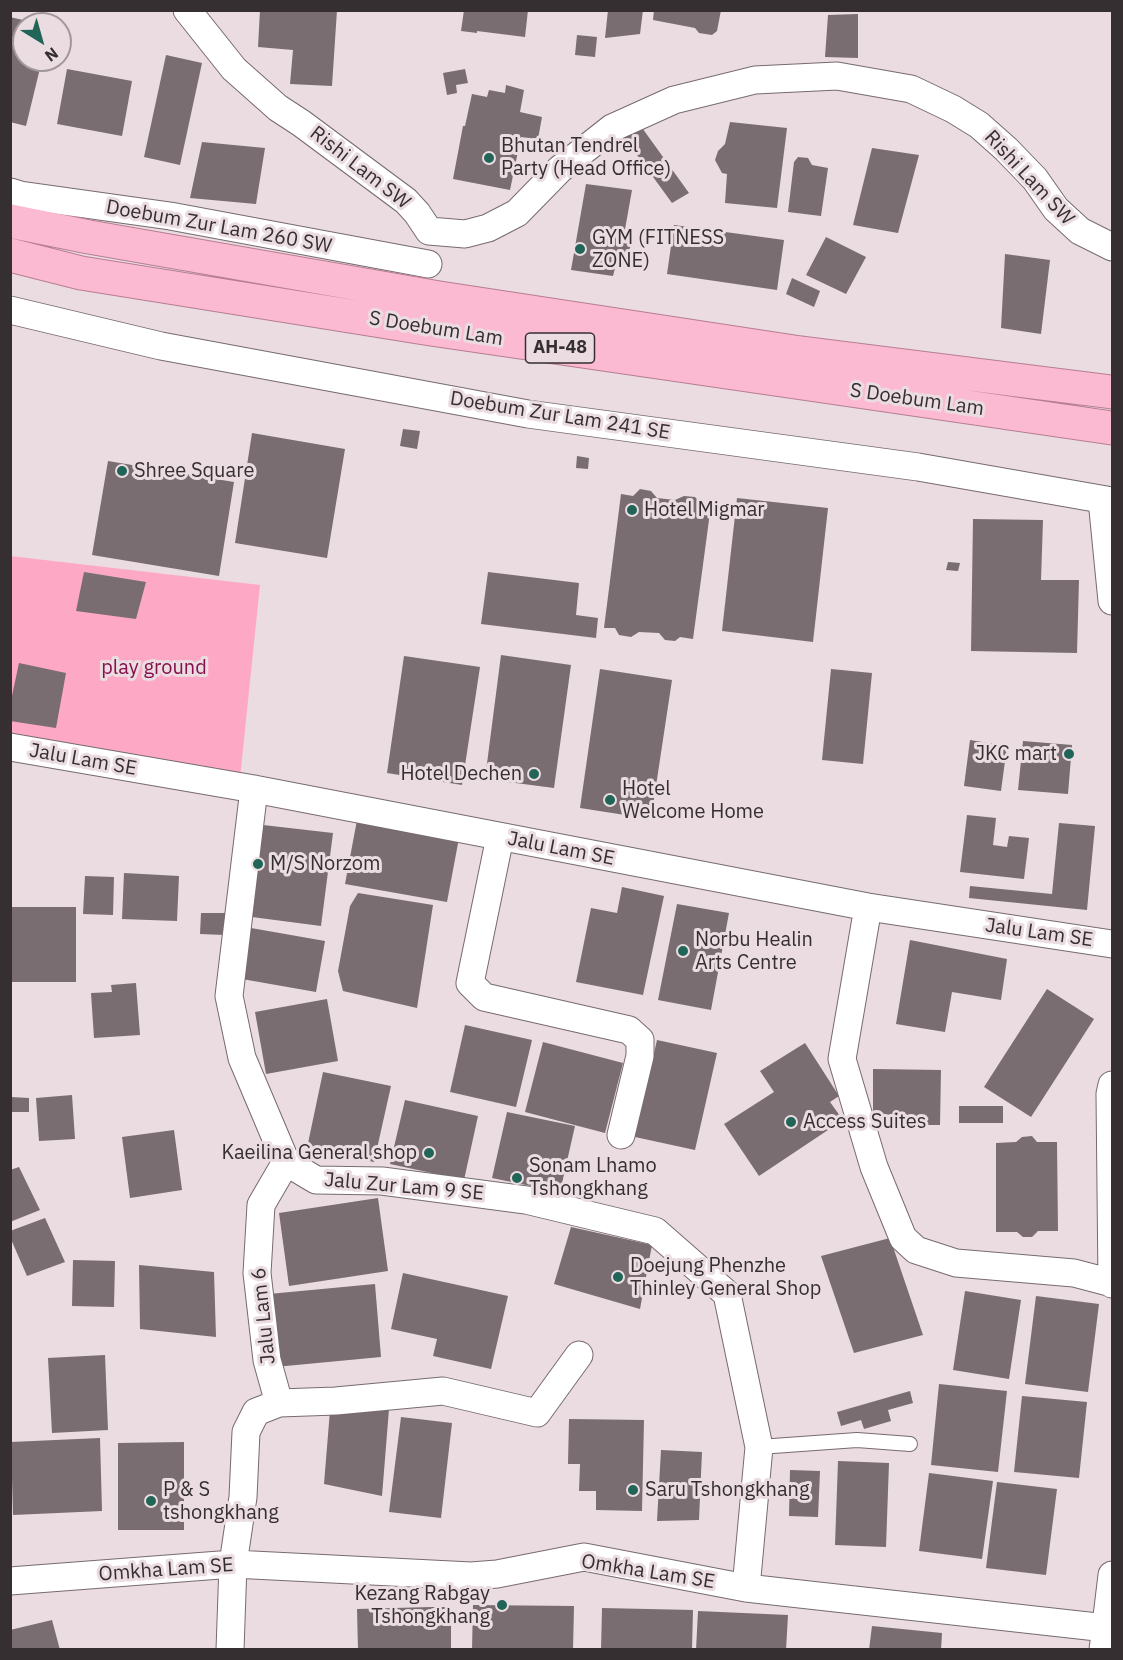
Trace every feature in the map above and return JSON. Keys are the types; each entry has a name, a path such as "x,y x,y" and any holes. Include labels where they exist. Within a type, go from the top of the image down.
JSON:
{"highway":[{"name":"S Doebum Lam","path":"10,221 89,237 440,298 794,351 1113,392"},
{"name":"S Doebum Lam","path":"10,255 81,273 420,328 1113,428"}],"street":[{"name":"Rishi Lam SW","path":"187,10 234,69 278,108 406,201 429,231 465,234 488,228 517,213 560,169 612,128 674,100 755,80 837,76 911,89 953,109 979,125 1021,164 1035,179 1056,209 1080,231 1113,247"},
{"name":"Doebum Zur Lam 260 SW","path":"10,192 170,216 428,264"},
{"path":"429,231 427,252 430,282 440,298"},
{"name":"Doebum Zur Lam 241 SE","path":"10,310 161,346 528,414 918,467 1107,501"},
{"path":"1107,501 1113,602"},
{"name":"Jalu Lam SE","path":"10,747 254,789 868,908 1113,944"},
{"path":"254,789 229,996 242,1058 286,1162"},
{"path":"500,837 470,983 484,998 629,1030 640,1040 640,1056 621,1135"},
{"path":"868,908 842,1059 874,1167 903,1238 916,1250 956,1263 1074,1273 1112,1284 1110,1094 1113,1085"},
{"name":"Jalu Lam 6","path":"279,1403 267,1360 257,1273 261,1205 286,1162"},
{"name":"Jalu Zur Lam 9 SE","path":"286,1162 316,1180 382,1181 526,1200 655,1231 727,1294 759,1447 746,1588"},
{"path":"230,1650 233,1564 243,1497 246,1432 256,1412 279,1403 336,1401 443,1391 537,1413 579,1355"},
{"name":"Omkha Lam SE","path":"11,1575 233,1564 471,1576 497,1574 584,1557 746,1588 1105,1639"},
{"path":"1105,1639 1113,1575"}],"lane":[{"path":"759,1447 857,1440 910,1444"}],"green space":[{"name":"play ground","path":"10,556 260,585 240,778 11,739"}],"building":[{"path":"260,10 337,10 332,86 290,84 293,50 258,47"},
{"path":"464,10 528,10 525,37 461,31"},
{"path":"608,10 643,10 640,34 605,38"},
{"path":"654,10 721,10 717,31 712,35 699,33 695,28 653,20"},
{"path":"858,14 858,58 825,57 828,15"},
{"path":"10,17 12,17 12,72 39,72 26,126 10,122"},
{"path":"577,35 597,37 595,57 575,55"},
{"path":"166,55 202,63 180,165 144,157"},
{"path":"465,69 468,83 456,85 457,93 447,95 443,73"},
{"path":"72,70 132,81 122,136 57,124 66,72 72,72"},
{"path":"506,85 524,90 520,112 542,117 538,139 521,137 510,190 453,179 463,126 465,126 472,94 487,97 489,90 505,93"},
{"path":"730,122 787,128 777,208 725,203 727,174 722,173 715,160 718,151 725,144"},
{"path":"640,125 689,193 672,203 624,137"},
{"path":"202,142 265,148 256,204 190,198"},
{"path":"872,148 919,155 898,233 853,225"},
{"path":"798,157 808,158 812,165 828,168 821,216 788,212 794,162"},
{"path":"586,184 632,190 624,235 633,238 628,254 619,252 613,276 571,270"},
{"path":"674,225 784,240 777,290 667,274"},
{"path":"826,237 866,257 846,294 806,275"},
{"path":"1005,254 1050,260 1041,334 1001,328"},
{"path":"792,278 820,291 814,307 786,294"},
{"path":"403,429 420,431 417,449 400,446"},
{"path":"252,433 345,449 327,558 235,543"},
{"path":"577,456 589,458 588,469 576,468"},
{"path":"108,461 234,482 219,576 92,555"},
{"path":"640,489 651,491 657,498 675,500 684,496 695,497 701,504 711,505 693,639 680,637 675,641 665,640 659,633 639,632 631,637 619,635 615,628 604,628 621,494 633,496"},
{"path":"737,498 828,508 813,642 722,631"},
{"path":"973,519 1043,520 1041,580 1079,580 1077,653 971,651"},
{"path":"948,562 960,563 958,571 946,570"},
{"path":"84,572 146,582 136,619 76,611"},
{"path":"488,572 579,583 576,615 598,618 596,638 481,624"},
{"path":"501,655 571,665 554,788 485,779"},
{"path":"404,656 480,667 462,785 387,773"},
{"path":"19,663 66,673 56,728 10,721 10,705"},
{"path":"600,669 672,680 651,819 580,808"},
{"path":"831,669 872,673 863,764 822,760"},
{"path":"970,740 1007,746 1001,791 964,786"},
{"path":"1023,741 1072,745 1068,794 1018,790"},
{"path":"967,815 996,818 993,845 1007,847 1009,836 1029,838 1024,879 960,872"},
{"path":"357,820 459,838 447,902 345,884"},
{"path":"1059,823 1095,826 1087,910 969,898 970,886 1052,894"},
{"path":"263,825 333,833 321,926 252,917"},
{"path":"124,873 179,876 177,921 122,919"},
{"path":"85,876 114,877 113,915 83,914"},
{"path":"622,887 664,896 643,995 576,982 591,908 617,913"},
{"path":"358,893 433,905 417,1008 343,991 338,971 350,906"},
{"path":"677,904 729,913 711,1010 658,1000"},
{"path":"10,907 76,907 76,982 10,982"},
{"path":"201,913 226,913 225,935 200,934"},
{"path":"251,928 325,941 316,992 242,979"},
{"path":"910,940 1007,959 1001,1000 952,992 945,1032 896,1024"},
{"path":"136,983 140,1035 94,1038 91,993 112,992 111,985"},
{"path":"1047,989 1094,1019 1031,1117 984,1087"},
{"path":"327,999 338,1061 266,1074 255,1012"},
{"path":"465,1025 532,1040 516,1107 450,1092"},
{"path":"657,1040 717,1053 695,1150 635,1137"},
{"path":"543,1042 623,1063 605,1133 525,1112"},
{"path":"805,1043 839,1096 830,1102 843,1120 759,1176 724,1124 774,1092 760,1071"},
{"path":"873,1069 941,1070 940,1125 873,1125"},
{"path":"323,1072 391,1086 374,1162 307,1148"},
{"path":"72,1095 75,1139 39,1141 36,1098"},
{"path":"11,1097 29,1098 29,1112 11,1112"},
{"path":"405,1100 478,1116 464,1180 390,1164"},
{"path":"959,1106 1003,1106 1003,1123 959,1123"},
{"path":"507,1112 575,1126 560,1192 492,1178"},
{"path":"174,1130 182,1190 130,1198 122,1137"},
{"path":"1032,1136 1037,1142 1057,1142 1058,1231 1038,1231 1032,1237 1023,1237 1017,1232 996,1232 996,1143 1016,1142 1022,1137"},
{"path":"19,1167 40,1210 10,1222 10,1170"},
{"path":"378,1198 388,1271 289,1286 279,1213"},
{"path":"45,1218 65,1262 27,1276 10,1237 10,1231"},
{"path":"571,1227 652,1245 640,1309 554,1284"},
{"path":"890,1238 923,1335 854,1353 821,1256"},
{"path":"73,1260 115,1261 114,1307 72,1306"},
{"path":"139,1265 214,1272 216,1337 140,1329"},
{"path":"403,1273 508,1296 491,1369 433,1356 437,1339 391,1329"},
{"path":"375,1284 381,1357 275,1367 269,1294"},
{"path":"965,1291 1021,1300 1009,1379 953,1370"},
{"path":"1036,1296 1099,1304 1088,1392 1025,1384"},
{"path":"105,1355 108,1430 52,1433 48,1358"},
{"path":"939,1384 1007,1391 998,1472 931,1465"},
{"path":"910,1391 913,1403 888,1410 891,1421 864,1429 861,1420 841,1426 837,1412"},
{"path":"1022,1396 1087,1402 1079,1478 1014,1472"},
{"path":"331,1398 389,1409 382,1496 324,1484"},
{"path":"401,1417 452,1423 441,1518 389,1512"},
{"path":"569,1419 644,1420 642,1511 596,1510 596,1491 579,1491 580,1464 568,1464"},
{"path":"100,1438 102,1511 13,1515 11,1442"},
{"path":"184,1442 184,1530 118,1530 118,1443"},
{"path":"661,1450 702,1452 699,1520 657,1521"},
{"path":"838,1461 889,1463 886,1547 835,1545"},
{"path":"790,1470 820,1471 818,1517 789,1516"},
{"path":"929,1473 993,1481 982,1559 919,1551"},
{"path":"997,1482 1057,1489 1046,1575 986,1568"},
{"path":"473,1605 574,1606 573,1650 472,1650"},
{"path":"451,1607 451,1650 358,1650 357,1609"},
{"path":"602,1608 693,1610 692,1650 601,1650"},
{"path":"698,1611 788,1615 786,1650 696,1650"},
{"path":"52,1620 60,1650 10,1650 10,1630"},
{"path":"872,1626 942,1633 941,1650 869,1650"}],"place":[{"name":"Bhutan Tendrel Party (Head Office)","path":"489,158"},
{"name":"GYM (FITNESS ZONE)","path":"580,249"},
{"name":"Shree Square","path":"122,471"},
{"name":"Hotel Migmar","path":"632,510"},
{"name":"JKC mart","path":"1069,754"},
{"name":"Hotel Dechen","path":"534,774"},
{"name":"Hotel Welcome Home","path":"610,800"},
{"name":"M/S Norzom","path":"258,864"},
{"name":"Norbu Healin Arts Centre","path":"683,951"},
{"name":"Access Suites","path":"791,1122"},
{"name":"Kaeilina General shop","path":"429,1153"},
{"name":"Sonam Lhamo Tshongkhang","path":"517,1178"},
{"name":"Doejung Phenzhe Thinley General Shop","path":"618,1277"},
{"name":"Saru Tshongkhang","path":"633,1490"},
{"name":"P & S tshongkhang","path":"151,1501"},
{"name":"Kezang Rabgay Tshongkhang","path":"502,1605"}]}
